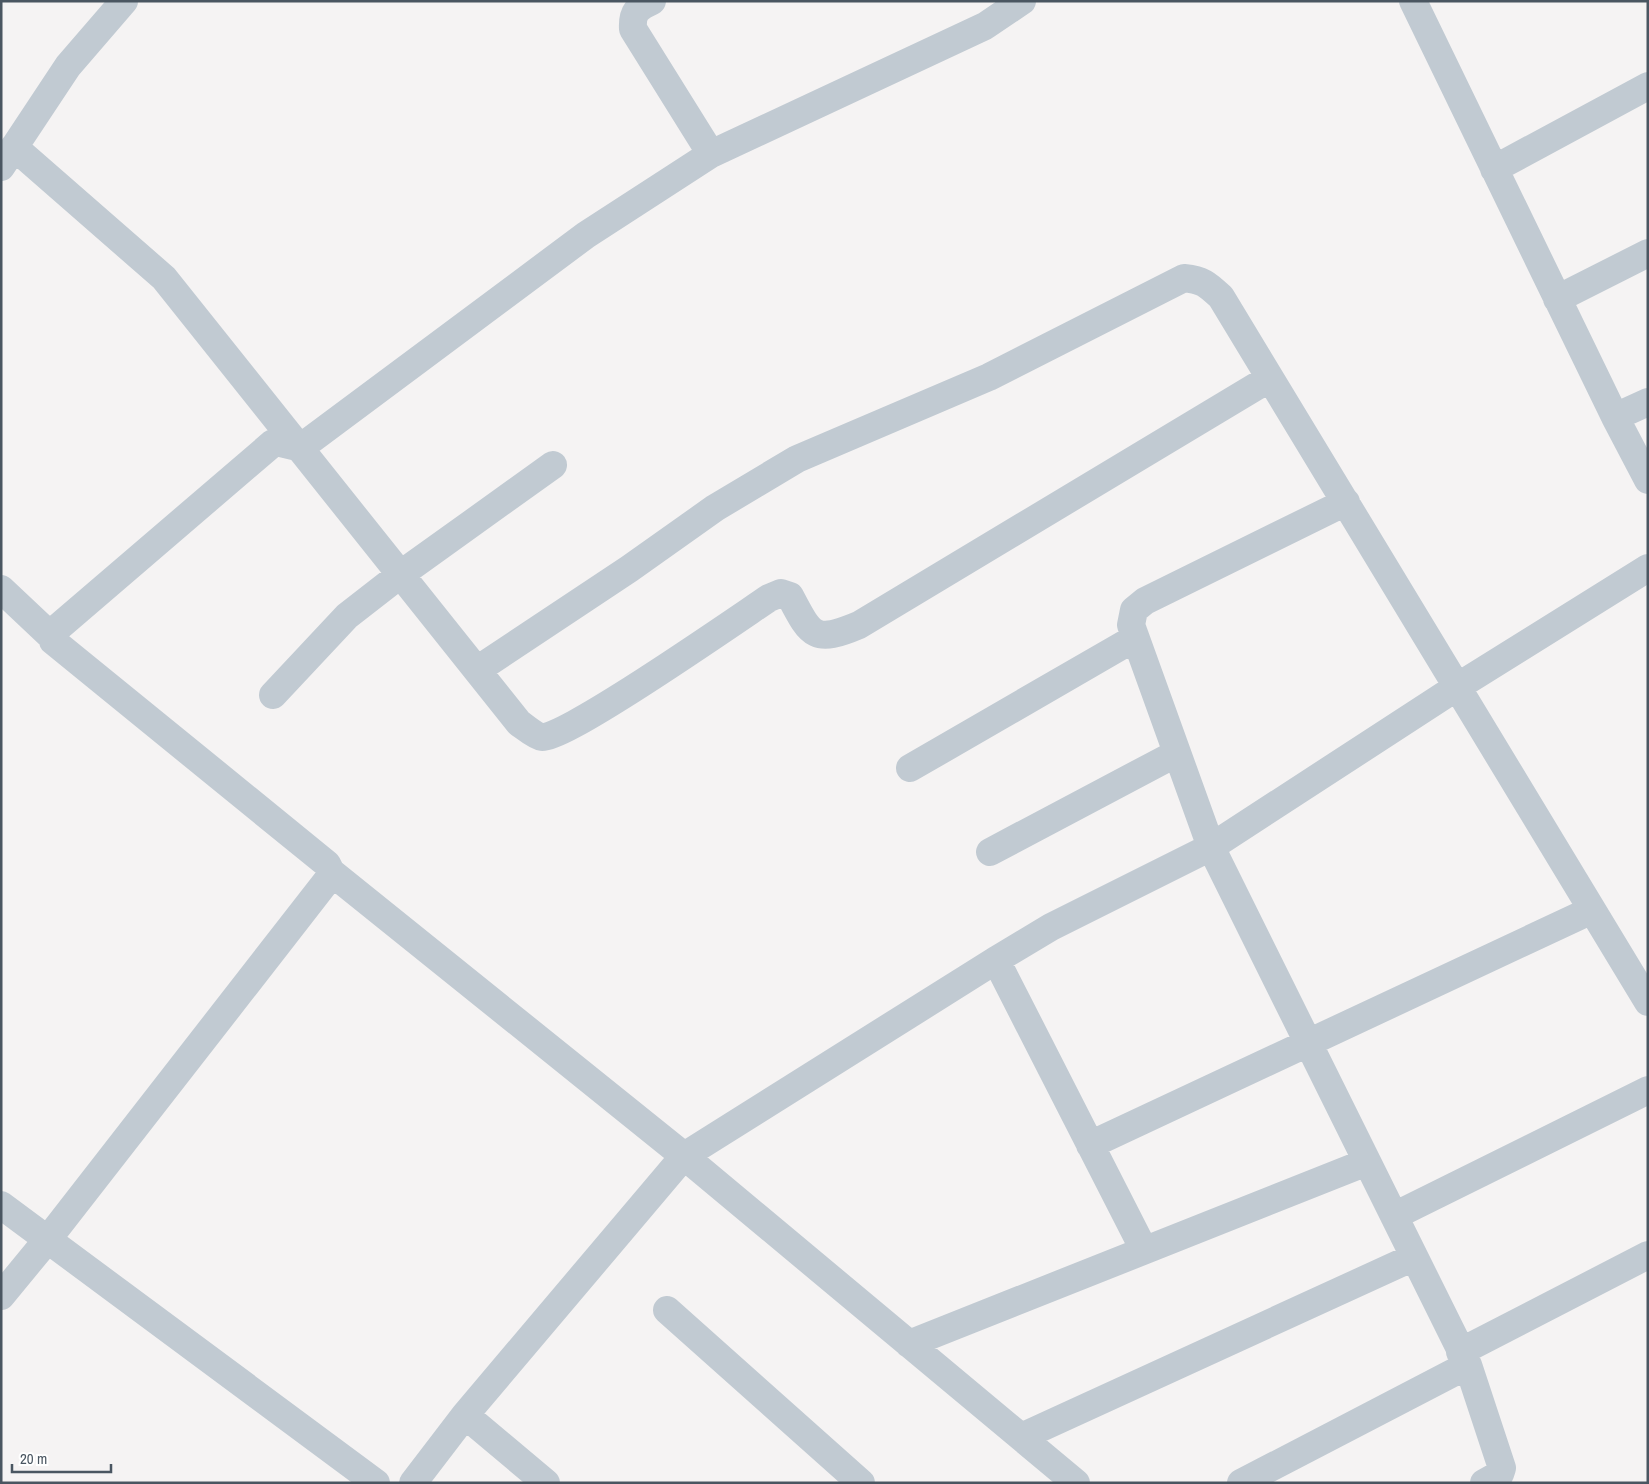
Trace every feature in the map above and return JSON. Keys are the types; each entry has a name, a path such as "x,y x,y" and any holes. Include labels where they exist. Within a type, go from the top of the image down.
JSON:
{"street":[{"path":"124,1 68,66 8,157 164,278 519,723 541,737 552,736 586,718 769,598 781,593 790,596 802,619 813,632 820,635 839,633 867,620 1270,378"},
{"path":"652,1 640,6 635,13 632,20 633,29 711,154"},
{"path":"52,637 52,633 61,624 273,443 277,442 298,448 312,440 586,235 711,154 985,26 1022,1"},
{"path":"1419,3 1494,169 1615,417 1648,480"},
{"path":"1494,169 1648,86"},
{"path":"1557,299 1648,253"},
{"path":"477,670 629,569 716,508 797,459 989,377 1184,278 1198,279 1206,283 1220,296 1648,1002"},
{"path":"1615,417 1648,402"},
{"path":"273,695 347,616 401,574 553,465"},
{"path":"1346,502 1145,601 1134,610 1131,625 1211,847 1464,1358 1502,1468 1500,1474 1484,1483"},
{"path":"413,1483 466,1415 684,1156 1051,927 1211,847 1457,687 1648,568"},
{"path":"1,589 54,641 327,864 331,872 684,1156 1076,1483"},
{"path":"910,768 1135,638"},
{"path":"990,852 1177,753"},
{"path":"1,1296 48,1240 329,878 331,872"},
{"path":"1090,1145 1592,910"},
{"path":"996,960 1144,1250"},
{"path":"1394,1216 1648,1090"},
{"path":"909,1344 1367,1162"},
{"path":"1,1205 376,1483"},
{"path":"1241,1483 1648,1255"},
{"path":"1021,1437 1414,1256"},
{"path":"667,1310 861,1483"},
{"path":"466,1415 546,1483"}]}
